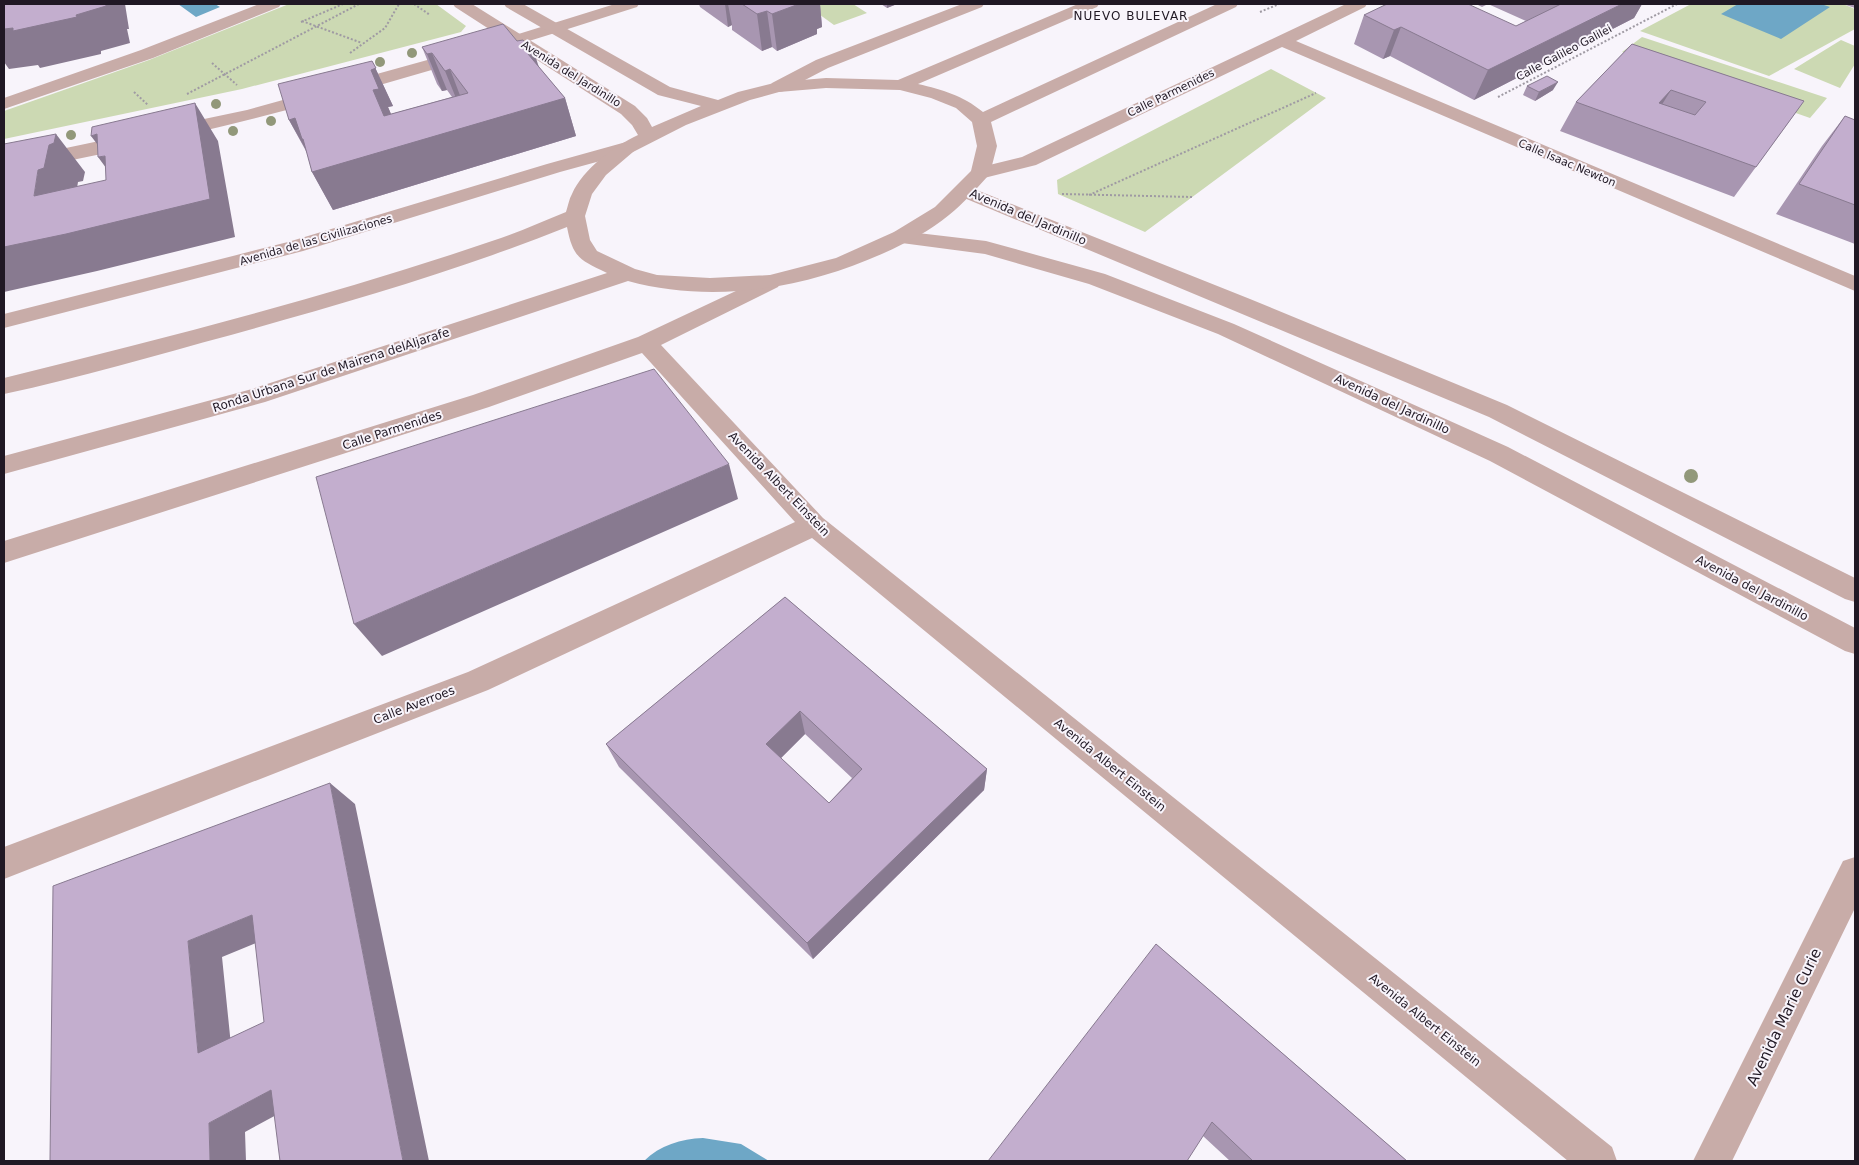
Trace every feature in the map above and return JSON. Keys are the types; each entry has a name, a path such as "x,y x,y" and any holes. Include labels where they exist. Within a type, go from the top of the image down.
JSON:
{"street":[{"path":"4,104 147,54 273,4"},
{"name":"Avenida del Jardinillo","path":"460,4 628,110 640,122 648,136"},
{"path":"512,4 664,91 718,105"},
{"path":"4,167 250,115 555,29 631,4"},
{"path":"778,87 826,83 900,85 937,94 962,104 981,120 988,146 980,173 942,211 901,237 843,263 770,282 701,285 657,282 626,274 589,256 580,240 575,216 582,192 599,171 626,148 648,136 718,105 778,87 822,64 976,4"},
{"path":"900,85 1092,4"},
{"path":"981,120 1230,4"},
{"name":"Calle Parmenides","path":"980,173 1029,160 1359,4"},
{"name":"Calle Isaac Newton","path":"1280,40 1855,284"},
{"name":"Avenida de las Civilizaciones","path":"4,321 188,276 337,235 570,162 626,148"},
{"name":"Avenida del Jardinillo","path":"964,191 1007,210 1251,307 1498,411 1855,591"},
{"path":"4,386 180,342 326,300 491,249 575,216"},
{"name":"Avenida del Jardinillo","path":"901,237 986,248 1097,279 1226,329 1499,454 1855,642"},
{"name":"Ronda Urbana Sur de Mairena delAljarafe","path":"4,465 257,396 626,274"},
{"name":"Calle Parmenides","path":"4,552 43,542 481,401 646,343 770,282"},
{"name":"Avenida Albert Einstein","path":"646,343 814,525 1598,1161"},
{"name":"Calle Averroes","path":"4,863 478,681 814,525"},
{"name":"Avenida Marie Curie","path":"1712,1161 1855,872"}],"path":[{"path":"187,94 359,4"},
{"path":"345,56 385,28 399,4"},
{"name":"Calle Galileo Galilei","path":"1460,117 1677,4"},
{"path":"302,21 362,44"},
{"path":"209,61 242,89"},
{"path":"1090,195 1316,93"},
{"path":"1058,194 1192,197"}],"green space":[{"path":"289,4 436,4 466,26 461,32 242,89 4,139 4,111 149,60"},
{"path":"805,4 853,4 867,13 834,25"},
{"path":"1691,4 1843,4 1855,9 1855,29 1769,76 1640,31"},
{"path":"1642,37 1827,98 1810,118 1622,52"},
{"path":"1841,40 1855,46 1855,64 1840,88 1794,69"},
{"path":"1271,69 1326,98 1145,232 1058,194 1057,180"}],"water":[{"path":"178,4 215,4 220,7 196,17"},
{"path":"1738,4 1821,4 1830,7 1781,39 1721,14"},
{"path":"703,1138 741,1144 769,1161 644,1161 650,1155 671,1144"}],"building":[{"path":"4,4 106,4 106,6 76,15 77,17 13,31 13,28 4,29"},
{"path":"742,4 799,4 772,14 767,11 757,14"},
{"path":"1387,4 1468,4 1516,26 1561,4 1622,4 1488,70 1401,27 1394,30 1364,15"},
{"path":"503,24 517,41 523,40 534,52 528,54 565,98 312,172 295,118 289,120 278,84 372,61 376,68 371,70 379,89 373,90 384,116 468,93 450,69 445,71 432,53 427,54 422,47"},
{"path":"1632,44 1804,101 1756,167 1576,102","holes":["1671,90 1706,102 1695,115 1659,103"]},
{"path":"1547,76 1558,82 1539,92 1527,86"},
{"path":"195,103 210,199 4,247 4,144 56,134 54,143 49,145 44,168 38,170 34,196 106,180 105,156 98,157 97,134 91,136 92,127"},
{"path":"1845,116 1855,120 1855,205 1799,184"},
{"path":"654,369 729,464 354,624 316,477"},
{"path":"785,597 987,769 807,943 606,744","holes":["800,711 862,769 829,803 766,744"]},
{"path":"330,783 403,1161 280,1161 271,1090 209,1123 210,1161 50,1161 53,886","holes":["252,915 264,1022 198,1053 188,941"]},
{"path":"1156,944 1407,1161 1253,1161 1212,1122 1187,1161 988,1161"}],"district":[{"name":"NUEVO BULEVAR","path":"1131,16"}]}
